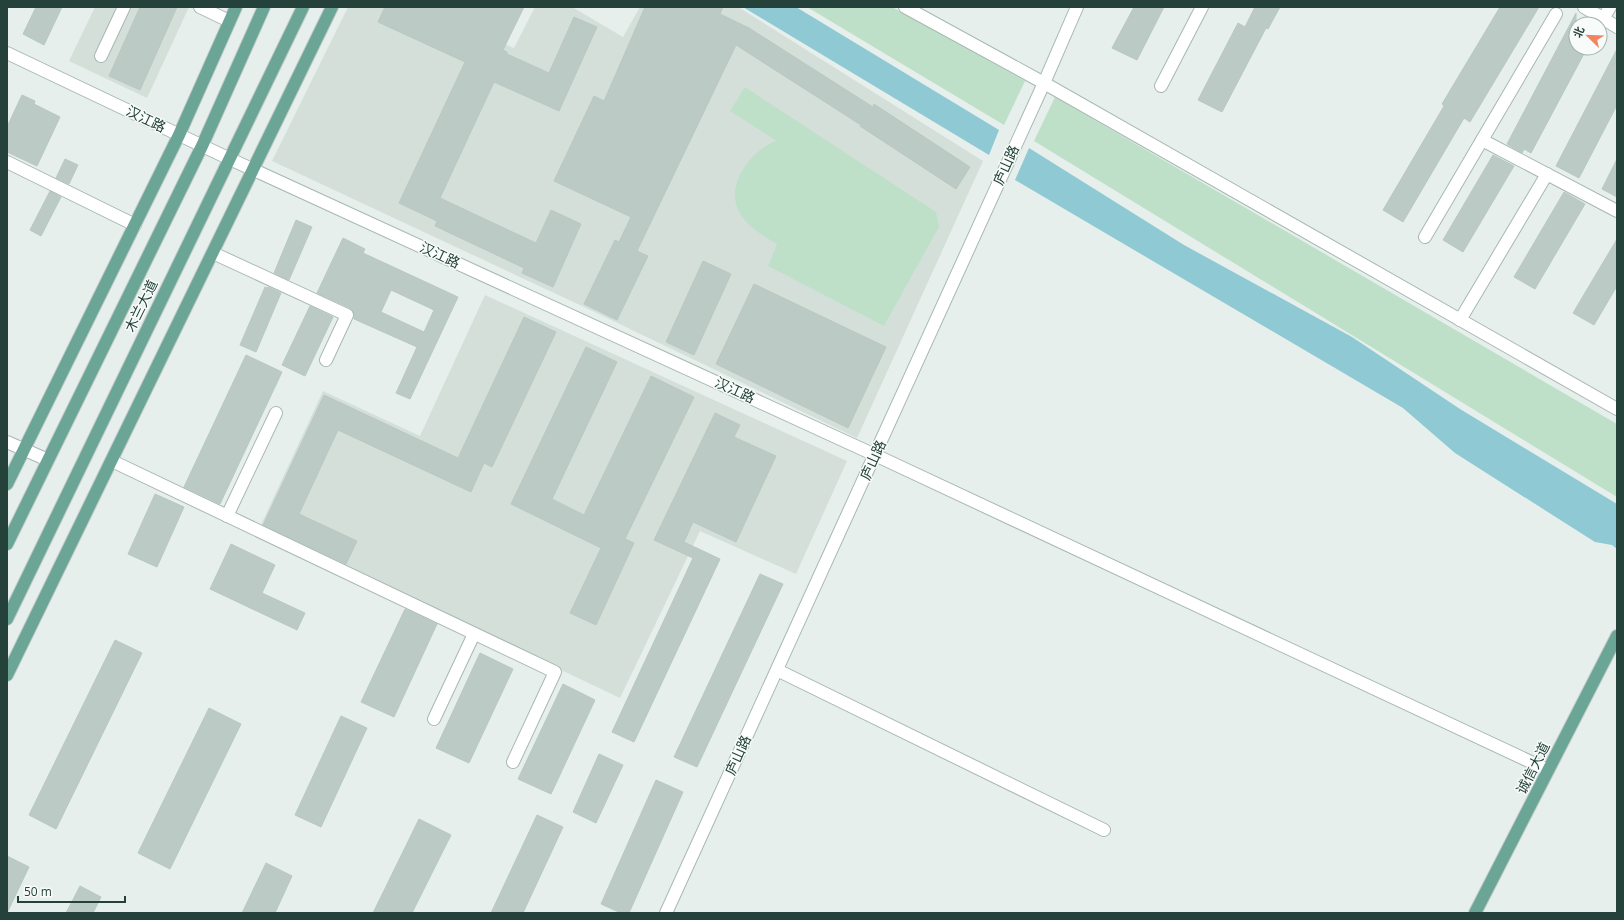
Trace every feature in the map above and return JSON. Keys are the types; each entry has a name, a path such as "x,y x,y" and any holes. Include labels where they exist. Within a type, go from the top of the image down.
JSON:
{"main road":[{"path":"7,484 179,135 236,7"},
{"name":"木兰大道","path":"7,544 202,146 264,7"},
{"name":"木兰大道","path":"7,619 303,7"},
{"path":"7,676 332,7"},
{"name":"诚信大道","path":"1475,913 1617,636"}],"street":[{"path":"101,56 124,7"},
{"path":"200,7 230,21"},
{"path":"905,7 1044,83 1617,409"},
{"name":"庐山路","path":"666,913 1044,83 1077,7"},
{"path":"1161,86 1202,7"},
{"path":"1584,7 1598,16"},
{"path":"1605,16 1610,7"},
{"path":"1425,237 1556,14"},
{"path":"1608,22 1617,27"},
{"name":"汉江路","path":"7,53 230,159 875,454 1548,770"},
{"path":"1482,140 1617,211"},
{"path":"7,162 135,226"},
{"path":"1460,320 1547,174"},
{"path":"213,253 348,315 326,360"},
{"path":"227,516 276,412"},
{"path":"7,442 48,460"},
{"path":"112,461 555,672 513,762"},
{"path":"434,719 474,634"},
{"path":"777,670 1104,830"}],"shaded area":[{"path":"95,7 189,7 147,98 69,61"},
{"path":"348,7 419,7 514,48 535,7 572,7 623,37 640,7 738,7 983,161 857,438 582,306 272,161"},
{"path":"485,295 847,461 796,574 700,531 620,698 420,603 259,529 323,391 420,436"}],"green space":[{"path":"807,7 892,7 1025,81 1004,125"},
{"path":"745,87 936,212 939,227 884,326 768,266 777,244 754,230 741,215 735,200 735,191 737,182 746,165 759,151 777,141 730,111"},
{"path":"1055,97 1617,424 1617,497 1034,141"}],"water":[{"path":"743,7 796,7 999,130 989,155"},
{"path":"1029,148 1184,245 1352,337 1460,409 1617,504 1617,549 1612,545 1595,542 1455,453 1403,408 1015,180"}],"building":[{"path":"36,7 62,7 44,45 23,34"},
{"path":"140,7 177,7 140,90 109,76"},
{"path":"385,7 524,7 503,50 507,52 507,54 549,73 574,17 597,27 559,111 494,82 440,198 536,243 551,210 581,224 553,287 522,273 524,268 435,226 437,221 399,203 465,62 378,22"},
{"path":"645,7 723,7 720,14 749,28 873,107 874,104 970,167 956,189 860,126 861,125 736,45 637,251 648,256 617,320 584,304 615,240 619,242 631,217 554,181 594,96 604,101"},
{"path":"1134,7 1164,7 1137,60 1112,48"},
{"path":"1255,7 1280,7 1268,29 1266,28 1222,112 1198,100 1238,23 1245,27"},
{"path":"1500,7 1539,7 1470,122 1464,118 1403,222 1383,210 1444,106 1442,104"},
{"path":"1568,28 1568,56 1583,56 1531,153 1524,149 1522,153 1507,144"},
{"path":"1617,49 1617,105 1579,178 1556,166"},
{"path":"22,95 35,101 34,104 60,117 37,166 7,152 7,127"},
{"path":"1493,155 1514,166 1463,252 1443,240"},
{"path":"65,159 78,165 69,184 56,178"},
{"path":"1617,159 1617,197 1602,189"},
{"path":"50,191 61,197 41,236 30,230"},
{"path":"1564,192 1585,204 1535,289 1514,277"},
{"path":"296,220 312,227 289,280 274,273"},
{"path":"343,238 365,249 363,253 458,297 410,399 396,393 417,347 354,319 354,314 350,308 317,293","holes":["391,290 434,310 424,332 381,312"]},
{"path":"1617,239 1617,286 1594,325 1573,313"},
{"path":"703,261 731,274 694,355 666,342"},
{"path":"754,284 886,347 848,428 716,364"},
{"path":"265,287 281,293 256,352 240,345"},
{"path":"310,306 333,317 305,376 282,365"},
{"path":"524,317 556,332 492,467 484,463 471,492 338,430 299,514 357,541 346,564 263,525 324,395 458,458"},
{"path":"586,347 617,362 552,499 584,515 651,376 694,397 625,539 634,543 596,625 570,613 601,548 511,504"},
{"path":"246,355 282,372 220,504 184,487"},
{"path":"715,413 740,425 734,437 776,456 736,542 693,522 684,542 720,559 634,742 612,732 693,558 654,540"},
{"path":"155,494 184,507 157,567 128,554"},
{"path":"231,544 275,565 262,593 305,613 297,630 210,589"},
{"path":"760,574 783,584 697,767 674,757"},
{"path":"405,609 437,624 394,717 361,702"},
{"path":"115,640 142,653 56,829 29,815"},
{"path":"480,653 513,669 469,763 436,748"},
{"path":"563,684 595,700 551,794 518,779"},
{"path":"209,708 241,724 170,869 138,853"},
{"path":"341,716 367,728 321,827 295,815"},
{"path":"599,754 623,765 596,823 573,812"},
{"path":"656,780 683,792 629,913 621,913 601,904"},
{"path":"537,815 563,827 523,913 491,913"},
{"path":"419,819 451,835 412,913 373,913"},
{"path":"7,856 29,867 7,913"},
{"path":"266,863 292,876 275,913 242,913"},
{"path":"80,886 101,897 93,913 66,913"}]}
